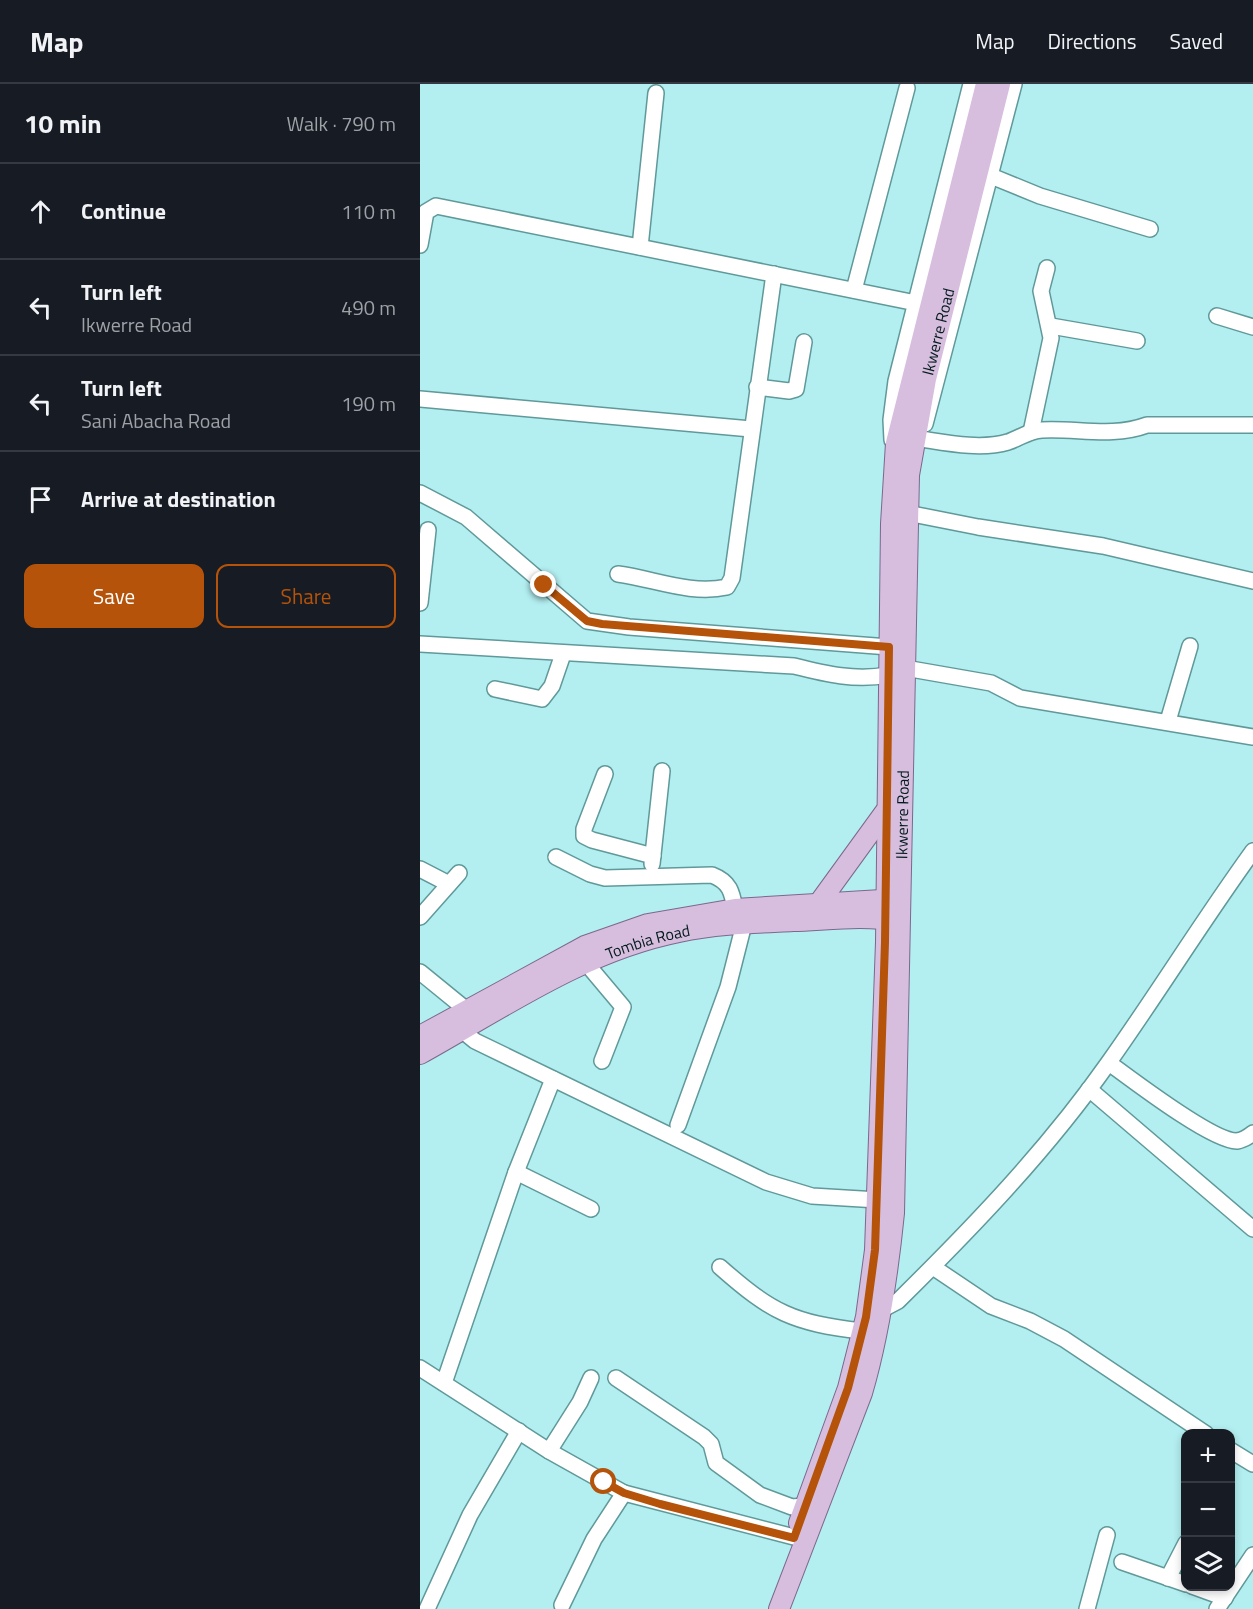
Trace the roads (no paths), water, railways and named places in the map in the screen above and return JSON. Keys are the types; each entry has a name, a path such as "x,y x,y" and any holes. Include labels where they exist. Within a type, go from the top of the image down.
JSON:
{"main road":[{"name":"Ikwerre Road","path":"893,899 885,812 897,671 909,474 918,416 964,203 986,84"},
{"name":"Ikwerre Road","path":"779,1609 862,1393 874,1308 894,1213 893,899 897,671 889,647 894,466 904,406 1000,84"},
{"path":"819,903 885,812"},
{"name":"Tombia Road","path":"420,1036 464,1020 586,963 677,932 740,917 819,903 893,899"},
{"name":"Tombia Road","path":"420,1054 464,1020 585,946 648,924 740,917 893,920"},
{"path":"857,919 878,932 885,942"},
{"name":"Ikwerre Road","path":"765,1609 794,1538 848,1388 862,1331 874,1308 885,942 893,920"}],"street":[{"path":"894,466 893,400 970,84"},
{"path":"1014,84 935,395 912,471 907,511 978,527 1103,546 1253,581"},
{"path":"854,290 907,88"},
{"path":"640,247 656,93"},
{"path":"991,176 1040,196 1150,229"},
{"path":"420,245 426,212 436,206 916,303"},
{"path":"1031,432 1049,352 1051,326 1041,291 1047,268"},
{"path":"618,574 644,577 672,587 715,589 727,587 732,578 774,274"},
{"path":"1217,316 1253,327"},
{"path":"1051,326 1137,342"},
{"path":"757,387 789,391 796,389 804,342"},
{"path":"420,399 751,429"},
{"path":"921,439 950,444 986,444 1008,442 1031,432 1132,432 1146,425 1253,425"},
{"path":"420,493 466,517 587,621 629,627 889,647"},
{"path":"420,603 425,537"},
{"path":"420,644 563,654 684,657 794,666 838,677 866,679 897,671 991,683 1020,698 1253,737"},
{"path":"1168,721 1190,645"},
{"path":"495,689 542,699 552,686 563,654"},
{"path":"650,877 662,771"},
{"path":"605,774 584,829 584,836 653,856"},
{"path":"874,1308 898,1301 1008,1188 1109,1063 1253,851"},
{"path":"555,857 599,877 694,875 718,877 731,889 740,917 728,987 678,1125"},
{"path":"420,869 454,878 420,917"},
{"path":"586,963 623,1007 602,1061"},
{"path":"420,972 464,1020 553,1079 787,1190 837,1200 878,1200"},
{"path":"1109,1063 1171,1108 1224,1137 1234,1141 1245,1139 1253,1133"},
{"path":"444,1383 516,1172 553,1079"},
{"path":"1089,1089 1253,1229"},
{"path":"516,1172 591,1209"},
{"path":"720,1267 756,1299 794,1319 821,1326 862,1331"},
{"path":"933,1267 991,1306 1030,1321 1064,1339 1199,1429"},
{"path":"420,1368 549,1451 624,1493 794,1538"},
{"path":"549,1451 576,1409 591,1378"},
{"path":"616,1378 699,1434 711,1444 716,1463 760,1495 792,1507 804,1506"},
{"path":"427,1609 470,1515 519,1431"},
{"path":"1235,1453 1253,1464"},
{"path":"562,1605 594,1539 624,1493"},
{"path":"1087,1609 1107,1535"},
{"path":"1168,1578 1181,1551"},
{"path":"1199,1591 1221,1603 1253,1555"},
{"path":"1122,1562 1181,1583"}]}
